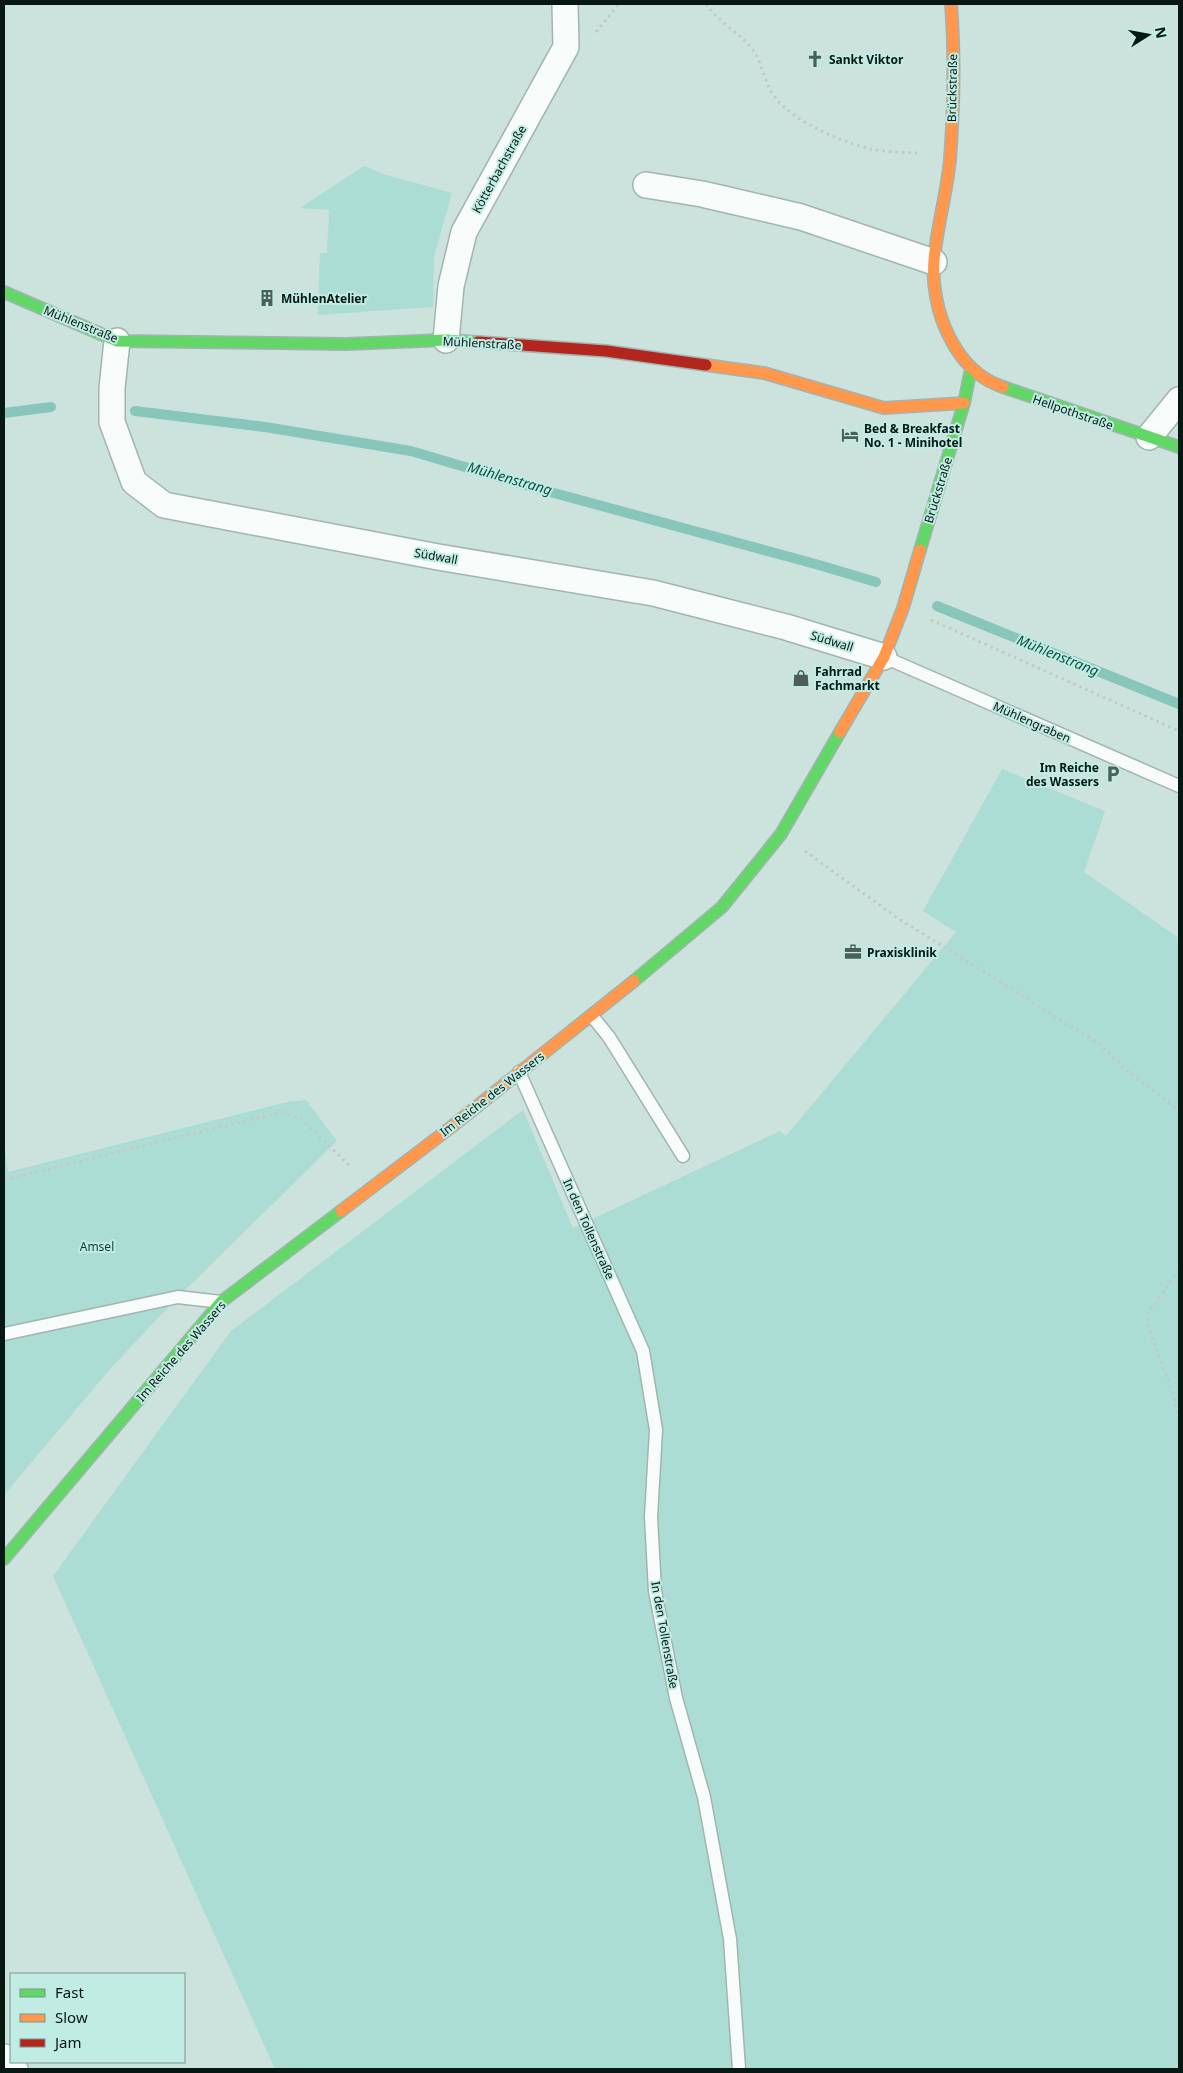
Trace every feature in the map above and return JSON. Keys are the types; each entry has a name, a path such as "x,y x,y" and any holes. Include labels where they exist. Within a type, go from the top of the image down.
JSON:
{"street":[{"name":"Kötterbachstraße","path":"446,340 451,286 464,232 566,47 565,4"},
{"name":"Brückstraße","path":"911,579 964,403 971,369 949,336 936,302 934,262 948,184 953,90 951,4"},
{"path":"646,186 702,194 801,217 934,262"},
{"name":"Mühlenstraße","path":"6,294 117,341 346,344 446,340 606,351 764,373 884,408 964,403"},
{"name":"Südwall","path":"117,341 112,388 112,422 134,482 164,505 438,557 653,593 786,627 884,657"},
{"name":"Hellpothstraße","path":"971,369 990,384 1179,447"},
{"path":"1149,437 1179,400"},
{"name":"Im Reiche des Wassers","path":"4,1559 221,1302 373,1188 592,1016 722,907 781,834 884,657 903,608 911,579"},
{"path":"4,2057 15,2069"}],"lane":[{"name":"Mühlengraben","path":"884,657 1179,786"},
{"path":"592,1016 609,1037 683,1156"},
{"name":"In den Tollenstraße","path":"519,1072 643,1351 656,1430 651,1517 655,1590 676,1698 704,1797 730,1939 739,2069"},
{"path":"4,1334 178,1297 221,1302"}],"path":[{"path":"706,4 714,16 750,46 764,71 770,90 789,112 837,137 862,146 912,153"},
{"path":"903,608 1179,731"},
{"path":"781,834 896,917 1098,1043 1122,1066 1179,1111"},
{"path":"4,1180 282,1112 301,1120 373,1188"},
{"path":"1179,1270 1147,1314 1150,1332 1172,1391 1179,1418"}],"green space":[{"path":"364,166 383,174 452,193 434,257 433,307 318,315 320,253 327,253 329,210 300,208"},
{"path":"1002,769 1105,811 1084,872 1179,938 1179,2069 275,2069 53,1576 231,1331 523,1110 573,1228 780,1131 786,1136 956,932 923,911"},
{"name":"Amsel","path":"306,1100 337,1141 178,1297 111,1368 4,1495 4,1143 8,1172 287,1102"}],"waterway":[{"name":"Mühlenstrang","path":"4,413 51,407"},
{"name":"Mühlenstrang","path":"135,411 265,427 411,451 543,490 876,582"},
{"name":"Mühlenstrang","path":"937,606 1179,704"}],"traffic: fast":[{"path":"4,292 117,341 346,344 446,340 478,342"},
{"path":"920,550 964,403 971,369"},
{"path":"1003,387 1179,447"},
{"path":"634,981 722,907 781,834 840,732"},
{"path":"4,1559 221,1302 341,1211"}],"traffic: slow":[{"path":"951,4 952,120 949,172 934,260 936,298 949,336 959,352 971,367 986,379 1003,387"},
{"path":"706,365 764,373 884,408 964,403"},
{"path":"840,732 884,657 903,608 920,550"},
{"path":"341,1211 450,1128 634,981"}],"traffic: jam":[{"path":"478,342 606,351 706,365"}],"place":[{"name":"Sankt Viktor","path":"815,59"},
{"name":"MühlenAtelier","path":"267,298"},
{"name":"Bed & Breakfast No. 1 - Minihotel","path":"850,435"},
{"name":"Fahrrad Fachmarkt","path":"801,678"},
{"name":"Im Reiche des Wassers","path":"1113,774"},
{"name":"Praxisklinik","path":"853,952"}]}
